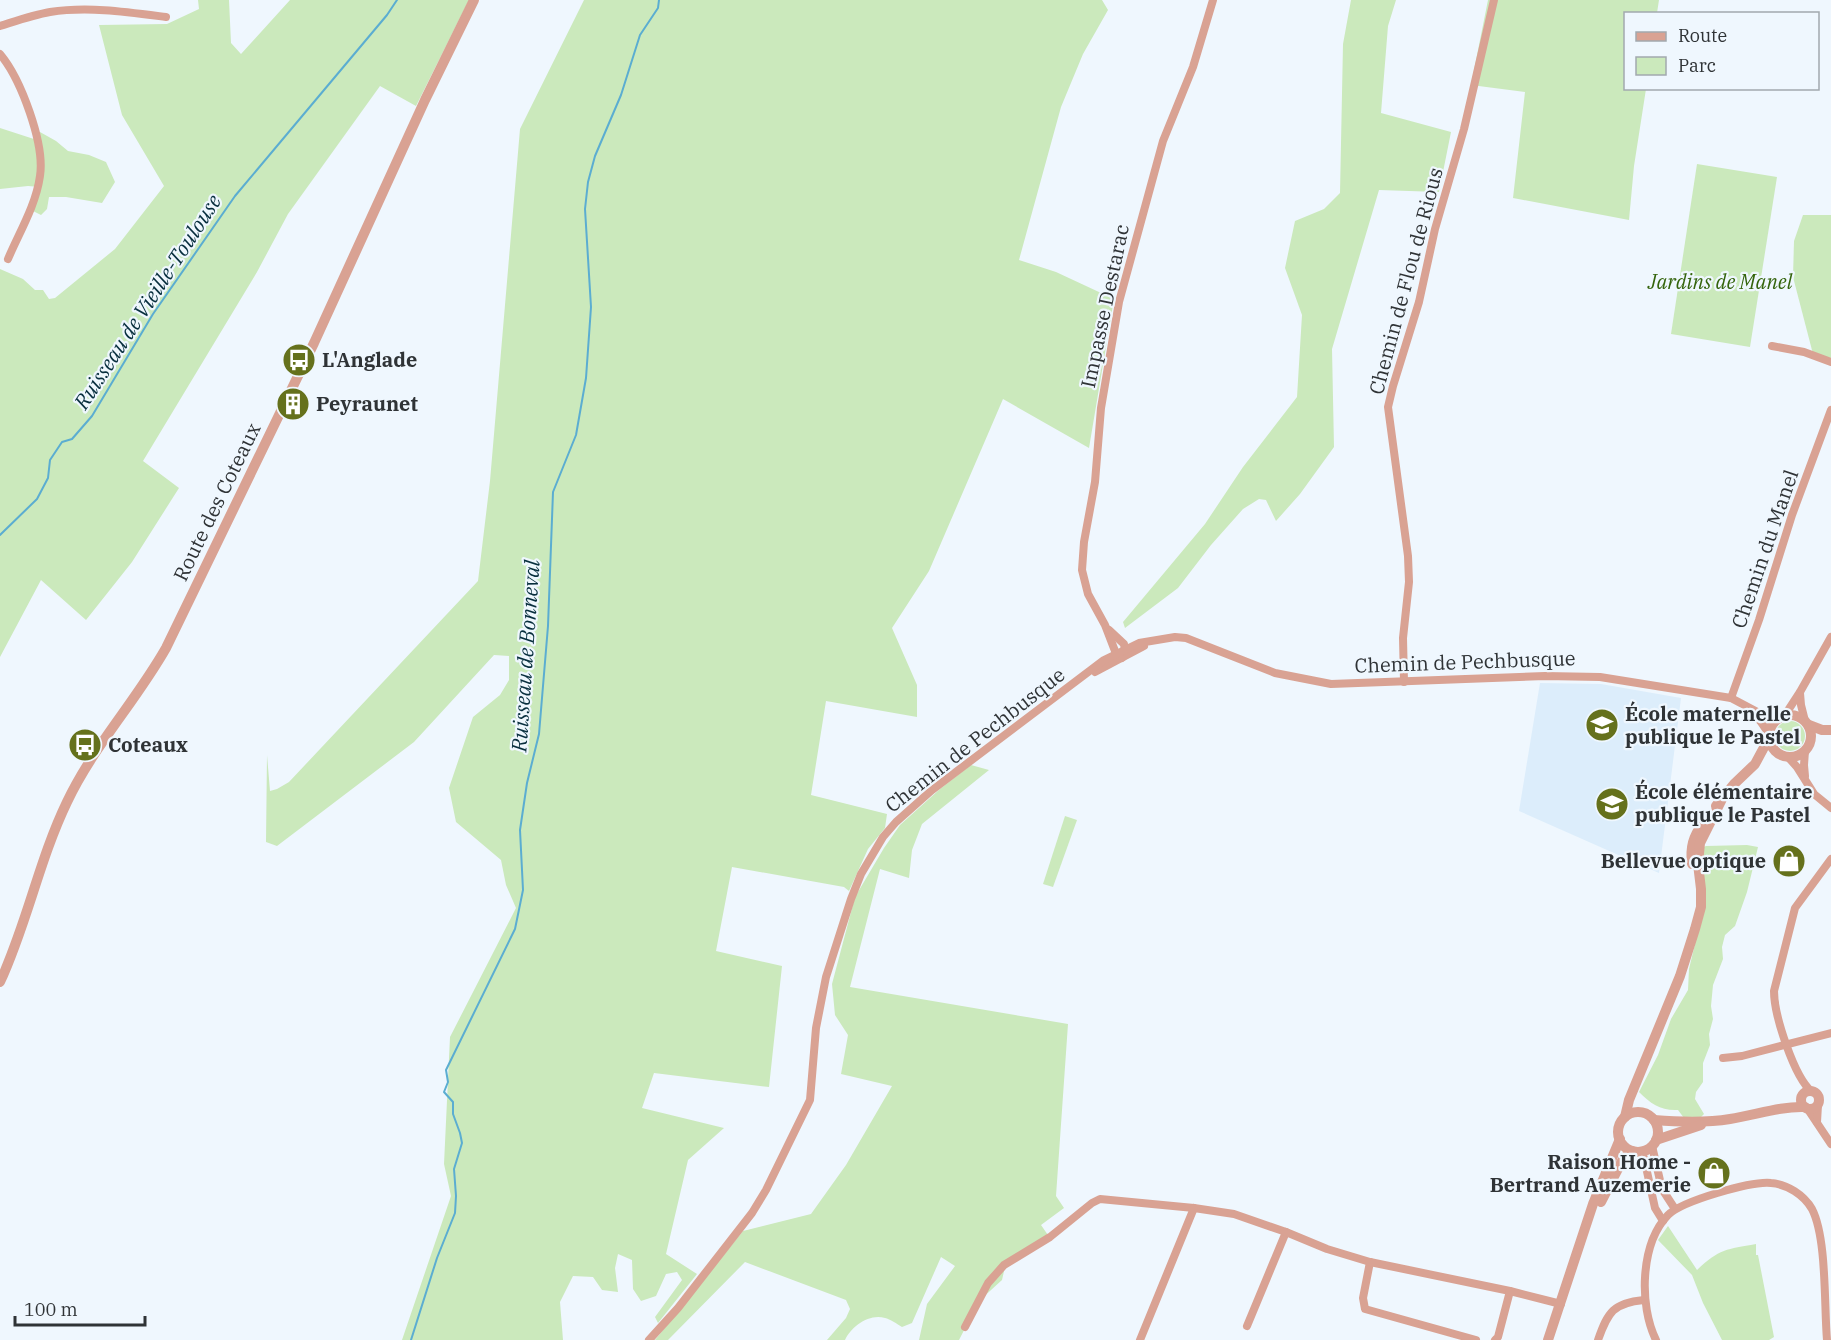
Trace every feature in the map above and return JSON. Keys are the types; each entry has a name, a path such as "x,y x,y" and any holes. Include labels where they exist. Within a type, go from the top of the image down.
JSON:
{"street":[{"name":"Route des Coteaux","path":"0,982 67,802 96,754 152,672 175,630 314,343 425,100 474,0"},
{"name":"Impasse Destarac","path":"1119,656 1088,594 1082,570 1084,542 1095,482 1101,408 1119,302 1162,141 1193,67 1214,0"},
{"name":"Chemin de Flou de Rious","path":"1404,682 1403,638 1408,556 1393,449 1389,400 1419,302 1435,229 1469,111 1494,0"},
{"path":"0,26 49,12 70,10 113,10 166,17"},
{"path":"0,54 26,100 40,158 40,175 33,202 8,259"},
{"path":"1772,346 1804,352 1831,362"},
{"name":"Chemin du Manel","path":"1731,698 1760,620 1792,515 1831,410"},
{"name":"Impasse Destarac","path":"1105,625 1126,648"},
{"name":"Chemin de Pechbusque","path":"1126,648 1139,643 1175,637 1186,638 1267,670 1331,684 1545,675 1591,676 1731,698 1747,708 1771,717 1782,716"},
{"path":"1663,1221 1655,1208 1644,1158 1637,1151 1623,1144 1619,1129 1633,1089 1680,976 1695,930 1698,900 1691,862 1691,847 1696,832 1735,783 1755,764 1769,736 1770,728 1800,692 1831,637"},
{"name":"Chemin de Pechbusque","path":"649,1340 678,1308 752,1213 766,1190 810,1100 818,1008 826,977 861,874 883,837 896,822 932,790 1083,678 1119,656 1153,641"},
{"path":"1119,656 1126,648"},
{"path":"1800,692 1801,705 1812,737 1804,765 1806,782"},
{"name":"Chemin de Pechbusque","path":"1747,708 1761,722 1769,736"},
{"path":"1782,716 1794,714 1822,730 1831,730"},
{"path":"1755,764 1785,756 1797,756 1808,747 1831,735"},
{"path":"1769,736 1775,751 1793,761 1814,794 1831,808"},
{"path":"1831,859 1795,908 1774,992 1774,1004 1786,1044 1803,1082 1817,1123 1831,1144"},
{"path":"1723,1058 1742,1056 1831,1033"},
{"path":"1633,1089 1643,1112 1654,1120 1658,1128 1654,1143 1662,1189 1675,1209"},
{"path":"1654,1120 1707,1122 1740,1118 1831,1095"},
{"path":"1625,1117 1632,1113 1643,1112"},
{"path":"1586,1232 1620,1165 1637,1151 1707,1122"},
{"path":"1548,1340 1586,1232 1593,1204 1620,1139"},
{"path":"1656,1340 1644,1300 1646,1265 1651,1245 1663,1221 1684,1203 1763,1183 1782,1185 1799,1195 1812,1210 1818,1228 1825,1289 1827,1340"},
{"path":"965,1328 988,1283 1004,1265 1050,1237 1100,1199 1234,1214 1327,1249 1370,1262 1561,1304"},
{"path":"1140,1340 1194,1208"},
{"path":"1247,1326 1286,1232"},
{"path":"1370,1262 1363,1299 1365,1310 1476,1340"},
{"path":"1495,1340 1498,1337 1510,1291"},
{"path":"1598,1340 1613,1309 1630,1301 1644,1300"}],"shaded area":[{"path":"1540,683 1601,684 1681,698 1659,873 1519,811"}],"green space":[{"path":"198,0 229,0 231,43 241,54 290,0 469,0 416,106 380,86 288,214 257,272 143,461 179,488 132,562 86,620 41,580 0,657 0,269 23,279 35,290 43,290 49,299 55,298 115,249 164,186 122,115 99,25 167,24 199,9"},
{"path":"584,0 1102,0 1108,10 1083,54 1061,107 1019,260 1056,272 1114,299 1089,448 1003,399 929,571 892,628 917,685 917,717 826,701 811,795 887,814 885,828 868,849 849,891 844,887 732,867 716,951 782,966 769,1087 654,1073 642,1108 724,1128 688,1160 666,1254 697,1274 658,1323 655,1317 682,1280 677,1272 666,1274 656,1296 641,1301 633,1289 632,1260 618,1254 615,1268 618,1292 602,1290 593,1277 573,1276 560,1302 563,1340 402,1340 451,1196 444,1164 450,1037 516,908 506,885 501,860 456,822 449,788 473,717 500,695 509,680 509,656 494,655 414,742 277,846 266,842 267,755 270,791 289,782 478,581 490,481 520,129"},
{"path":"1351,0 1396,0 1388,26 1381,113 1451,132 1439,192 1379,190 1332,349 1334,447 1300,494 1276,521 1266,500 1259,499 1243,509 1211,545 1178,588 1125,628 1123,622 1205,524 1243,467 1297,397 1302,315 1285,268 1295,221 1324,209 1340,193 1343,44"},
{"path":"1488,0 1659,0 1657,12 1624,12 1624,90 1646,90 1634,166 1629,220 1513,198 1525,92 1471,85"},
{"path":"0,128 40,141 40,132 68,151 89,155 106,162 115,182 102,203 66,197 49,197 47,209 41,215 33,211 40,187 0,189"},
{"name":"Jardins de Manel","path":"1697,164 1777,177 1750,347 1671,334"},
{"path":"1803,215 1831,215 1831,358 1813,354 1793,277 1794,241"},
{"path":"1790,721 1801,725 1805,736 1801,747 1790,751 1779,747 1775,736 1779,725"},
{"path":"971,765 989,770 922,824 912,850 909,878 880,869 850,987 1068,1024 1056,1196 1064,1208 1041,1225 1050,1238 1005,1267 1002,1280 979,1301 959,1340 919,1340 927,1304 955,1266 941,1257 912,1323 902,1327 879,1317 867,1319 856,1326 845,1340 827,1340 846,1318 850,1309 846,1300 745,1262 668,1340 655,1340 743,1231 811,1214 846,1165 892,1086 841,1074 848,1035 835,1015 832,984 855,897 884,848 900,825"},
{"path":"1065,816 1077,820 1053,887 1043,884"},
{"path":"1747,845 1758,847 1747,892 1735,926 1725,935 1722,947 1723,959 1713,985 1710,1045 1703,1063 1703,1082 1696,1092 1695,1099 1704,1114 1700,1118 1684,1118 1678,1110 1657,1106 1639,1092 1658,1055 1671,1019 1688,990 1689,969 1695,944 1701,848"},
{"path":"1668,1226 1697,1270 1724,1251 1756,1244 1756,1255 1758,1255 1774,1337 1769,1340 1722,1340 1692,1275 1658,1240"}],"waterway":[{"name":"Ruisseau de Vieille-Toulouse","path":"0,535 37,499 48,478 50,460 62,442 72,439 92,416 153,314 235,196 387,15 397,0"},
{"name":"Ruisseau de Bonneval","path":"411,1340 437,1258 455,1213 454,1169 462,1143 453,1114 453,1102 444,1092 448,1082 446,1070 515,929 523,890 520,830 527,783 539,734 548,626 553,492 576,435 586,378 591,307 585,209 588,182 595,156 621,95 640,35 658,8 659,0"}],"place":[{"name":"L'Anglade","path":"299,360"},
{"name":"Peyraunet","path":"293,404"},
{"name":"École maternelle publique le Pastel","path":"1602,725"},
{"name":"Coteaux","path":"85,745"},
{"name":"École élémentaire publique le Pastel","path":"1612,804"},
{"name":"Bellevue optique","path":"1789,861"},
{"name":"Raison Home - Bertrand Auzemerie","path":"1714,1173"}]}
